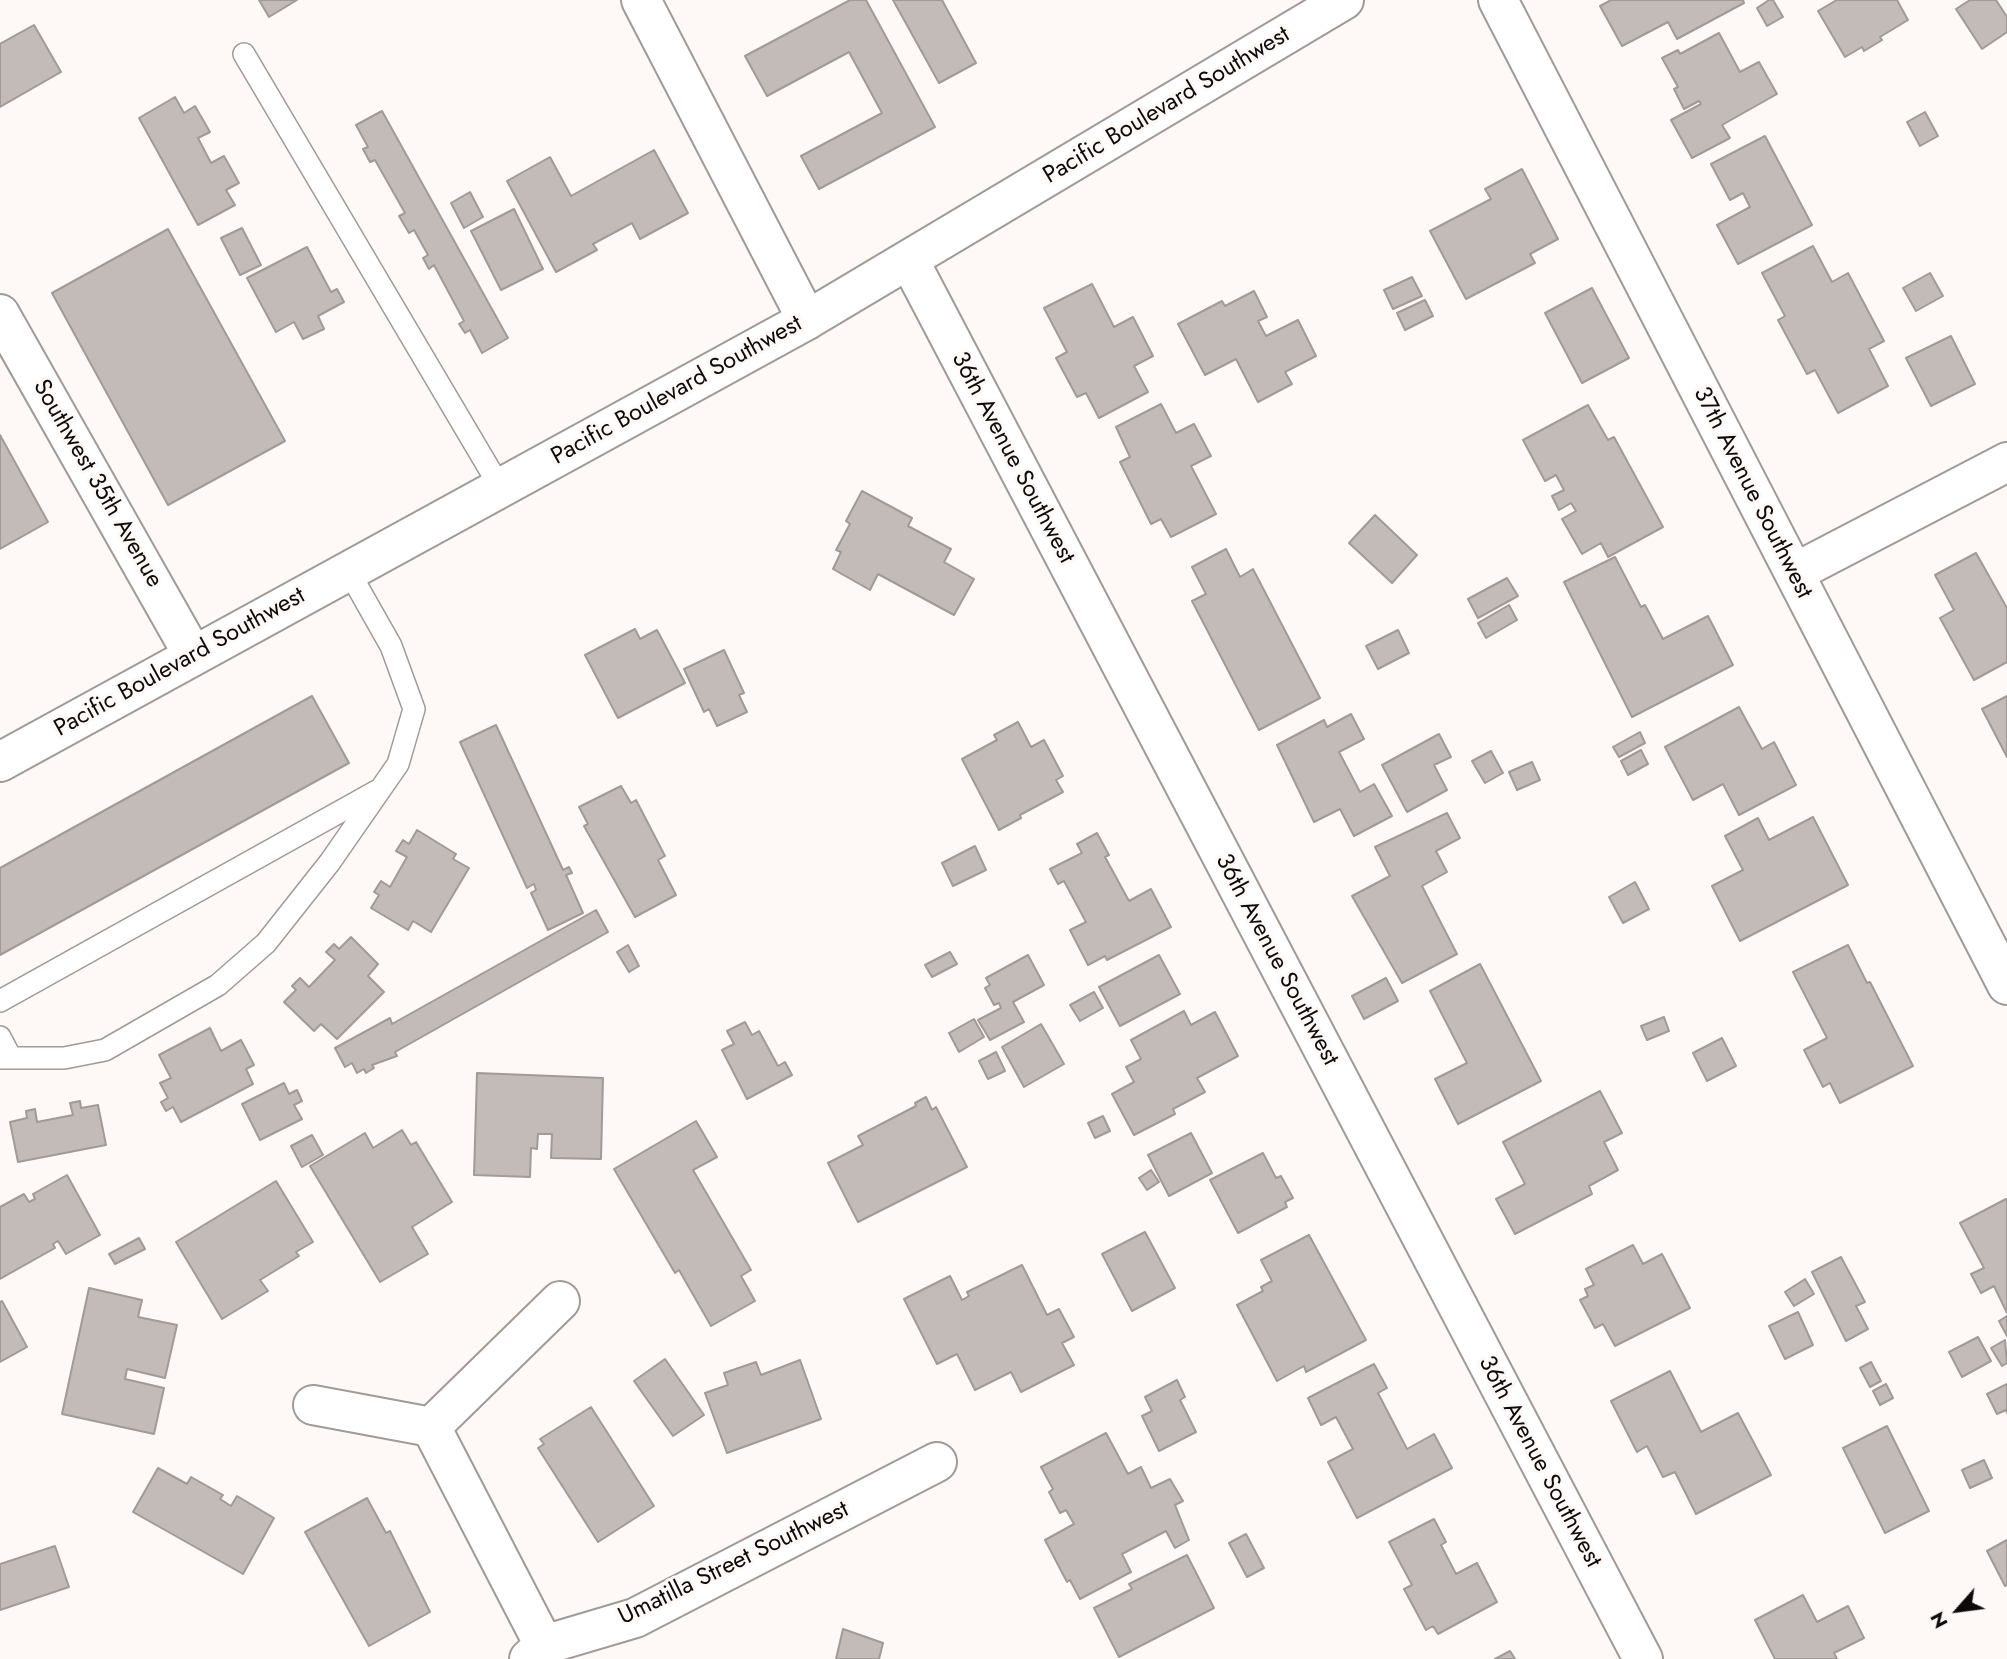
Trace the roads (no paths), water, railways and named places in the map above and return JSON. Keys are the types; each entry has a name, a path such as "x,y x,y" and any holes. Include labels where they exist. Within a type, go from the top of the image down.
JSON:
{"street":[{"path":"641,0 807,320"},
{"name":"37th Avenue Southwest","path":"1498,0 2007,985"},
{"name":"Pacific Boulevard Southwest","path":"0,762 807,320 1334,3"},
{"name":"36th Avenue Southwest","path":"909,260 1643,1659"},
{"name":"Southwest 35th Avenue","path":"0,314 193,654"},
{"path":"1794,573 2007,462"},
{"path":"431,1427 560,1301"},
{"path":"313,1405 431,1427"},
{"path":"431,1427 536,1652"},
{"name":"Umatilla Street Southwest","path":"536,1652 635,1618 937,1462"}],"lane":[{"path":"244,54 500,487"},
{"path":"0,1037 6,1058 64,1058 105,1050 218,985 266,943 330,862 398,764 414,709 391,646 348,570"},
{"path":"0,1001 381,788"}]}
